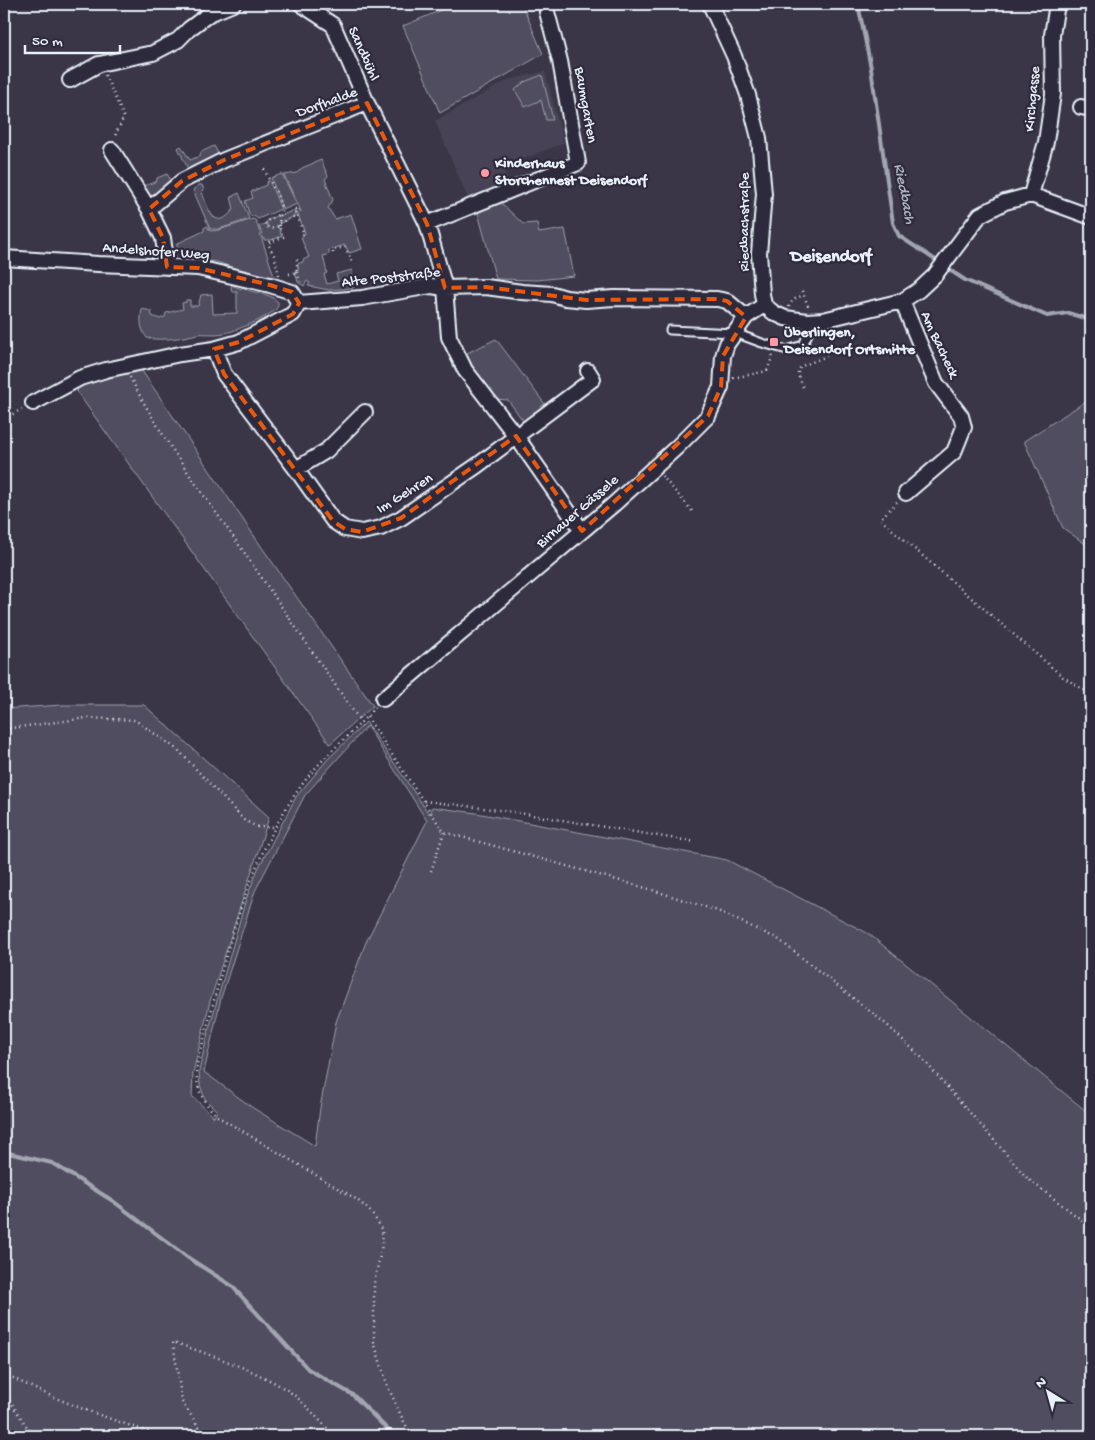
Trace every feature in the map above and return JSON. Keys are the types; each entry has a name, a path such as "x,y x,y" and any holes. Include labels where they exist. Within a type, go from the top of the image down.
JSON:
{"street":[{"path":"70,80 99,64 152,53 178,40 189,28 210,14 233,4"},
{"name":"Sandbühl","path":"301,4 333,25 367,103"},
{"name":"Riedbachstraße","path":"710,4 734,56 748,95 759,138 764,194 759,253 764,305"},
{"name":"Kirchgasse","path":"1031,195 1046,142 1052,94 1052,35 1057,4"},
{"name":"Baumgarten","path":"427,224 578,163 560,61 547,12"},
{"name":"Dorfhalde","path":"149,209 182,181 224,160 367,103 427,224 445,288"},
{"path":"112,150 149,209 163,238 168,267"},
{"path":"746,317 764,305 785,318 811,321 848,315 902,301 919,290 935,275 980,215 1005,202 1031,195 1091,217"},
{"name":"Andelshofer Weg","path":"4,258 198,268 292,292 299,303"},
{"name":"Alte Poststraße","path":"299,303 362,298 431,286 445,288 486,287 552,294 566,298 586,300 614,298 717,299 727,302 746,317"},
{"path":"445,288 449,337 465,370 516,436 582,531"},
{"name":"Am Bacheck","path":"902,301 936,383 961,416 964,426 954,452 906,493"},
{"path":"34,403 80,378 106,370 180,354 214,349 239,342 293,314 299,303"},
{"name":"Birnauer Gässele","path":"383,699 582,531 654,468 708,416 721,386 723,356 727,344 746,317"},
{"name":"Im Gehren","path":"214,349 224,374 333,521 345,530 362,532 381,528 401,518 478,465 593,379 588,371"},
{"path":"296,469 326,451 365,412"}],"lane":[{"path":"670,330 735,333 787,350 803,345 811,321"}],"path":[{"path":"99,64 124,117 112,141 112,150"},
{"path":"264,168 284,213 280,216 279,225 284,237 273,240 268,244 274,255 282,289"},
{"path":"295,209 295,216 297,216 304,234 301,234"},
{"path":"280,216 280,214 264,223 271,228 295,216"},
{"path":"333,253 333,250 345,248 353,264"},
{"path":"297,258 297,272 300,282"},
{"path":"289,274 297,272"},
{"path":"802,291 809,308 811,321"},
{"path":"785,318 790,303 799,296 804,295"},
{"path":"721,379 767,371 773,356"},
{"path":"803,387 798,370 802,366 827,356"},
{"path":"126,367 144,404 196,486 361,722"},
{"path":"4,419 34,403"},
{"path":"654,468 693,512"},
{"path":"906,493 880,519 1063,678 1091,694"},
{"path":"413,1436 405,1424 388,1387 374,1342 374,1283 383,1235 379,1224 369,1210 356,1199 217,1116 208,1106 196,1083 198,1064 234,932 256,866 274,827 304,782 327,756 367,717 444,832 646,888 718,911 778,939 886,1024 922,1057 1028,1179 1091,1227"},
{"path":"4,729 87,718 135,720 178,750 244,820 257,827 274,827"},
{"path":"424,801 508,811 695,842"},
{"path":"431,872 444,832"},
{"path":"205,1436 182,1402 173,1342 273,1382 294,1396 335,1436"},
{"path":"4,1373 34,1390 88,1412 152,1433 155,1436"},
{"path":"4,1392 34,1436"},
{"path":"1036,1436 1091,1432"}],"highlighted area":[{"path":"367,103 427,224 445,288 486,287 586,300 717,299 727,301 746,317 723,356 721,387 708,416 582,531 516,436 401,518 362,532 345,529 333,521 224,374 214,349 239,342 293,314 299,303 292,292 270,285 198,268 167,267 163,238 149,209 182,181 224,160"}],"shaded area":[{"path":"456,4 522,4 543,54 440,113 403,26"},
{"path":"545,71 564,143 503,167 509,185 469,201 435,121 508,80"},
{"path":"542,75 553,120 546,120 541,100 525,107 515,90 524,82"},
{"path":"181,146 190,160 200,156 201,152 214,146 219,155 189,171 178,148"},
{"path":"321,160 328,176 325,179 333,200 328,208 335,219 351,214 362,249 349,253 345,245 329,250 329,254 323,256 327,273 324,274 327,284 338,281 336,274 352,270 353,288 329,290 308,286 310,283 307,281 304,286 298,282 295,272 296,269 299,269 297,264 309,257 301,238 305,233 297,212 299,209 301,212 284,175 297,173 302,168"},
{"path":"167,174 173,184 151,202 139,188 157,181 157,178"},
{"path":"282,174 297,204 283,210 271,178"},
{"path":"269,180 281,209 258,219 250,216 245,201 253,198 251,192 266,185"},
{"path":"202,185 204,199 210,212 217,219 222,219 234,209 231,197 239,193 249,219 219,229 210,229 193,190"},
{"path":"499,201 523,224 537,223 539,233 565,229 574,276 538,280 496,279 478,213"},
{"path":"295,210 295,216 280,223 278,226 282,236 271,240 264,240 259,226 265,224 268,227 266,221 280,214 280,216"},
{"path":"253,219 256,221 276,282 217,262 181,258 176,244 204,231 204,228 207,226 210,231 219,230"},
{"path":"232,285 270,296 278,302 278,307 259,320 229,332 197,334 166,339 147,338 145,335 141,324 142,309 151,311 152,316 160,319 165,317 166,313 183,309 182,303 186,302 186,300 190,300 190,306 198,306 201,295 212,294 213,314 237,313 237,292 232,292"},
{"path":"496,339 547,407 524,422 508,400 494,399 463,355"},
{"path":"140,368 373,706 330,744 77,392 79,385"},
{"path":"1091,398 1091,548 1063,528 1024,441"},
{"path":"62,705 144,705 269,817 210,1001 193,1073 192,1096 214,1117 217,1111 205,1099 200,1085 199,1071 246,899 258,869 296,797 327,760 366,722 429,814 432,807 476,813 727,860 869,934 1091,1115 1091,1436 4,1436 4,709","holes":["367,726 427,821 366,942 336,1022 315,1146 253,1108 204,1072 221,998 255,891 305,795"]}],"waterway":[{"name":"Riedbach","path":"858,4 871,68 893,223 899,236 940,263"},
{"name":"Riedbach","path":"945,267 965,280 1047,316 1068,313 1091,320"},
{"path":"4,1152 52,1163 113,1201 187,1257 232,1286 308,1369 353,1395 394,1436"}],"place":[{"name":"Kinderhaus Storchennest Deisendorf","path":"485,173"},
{"name":"Überlingen, Deisendorf Ortsmitte","path":"774,342"}],"district":[{"name":"Deisendorf","path":"831,257"}]}
